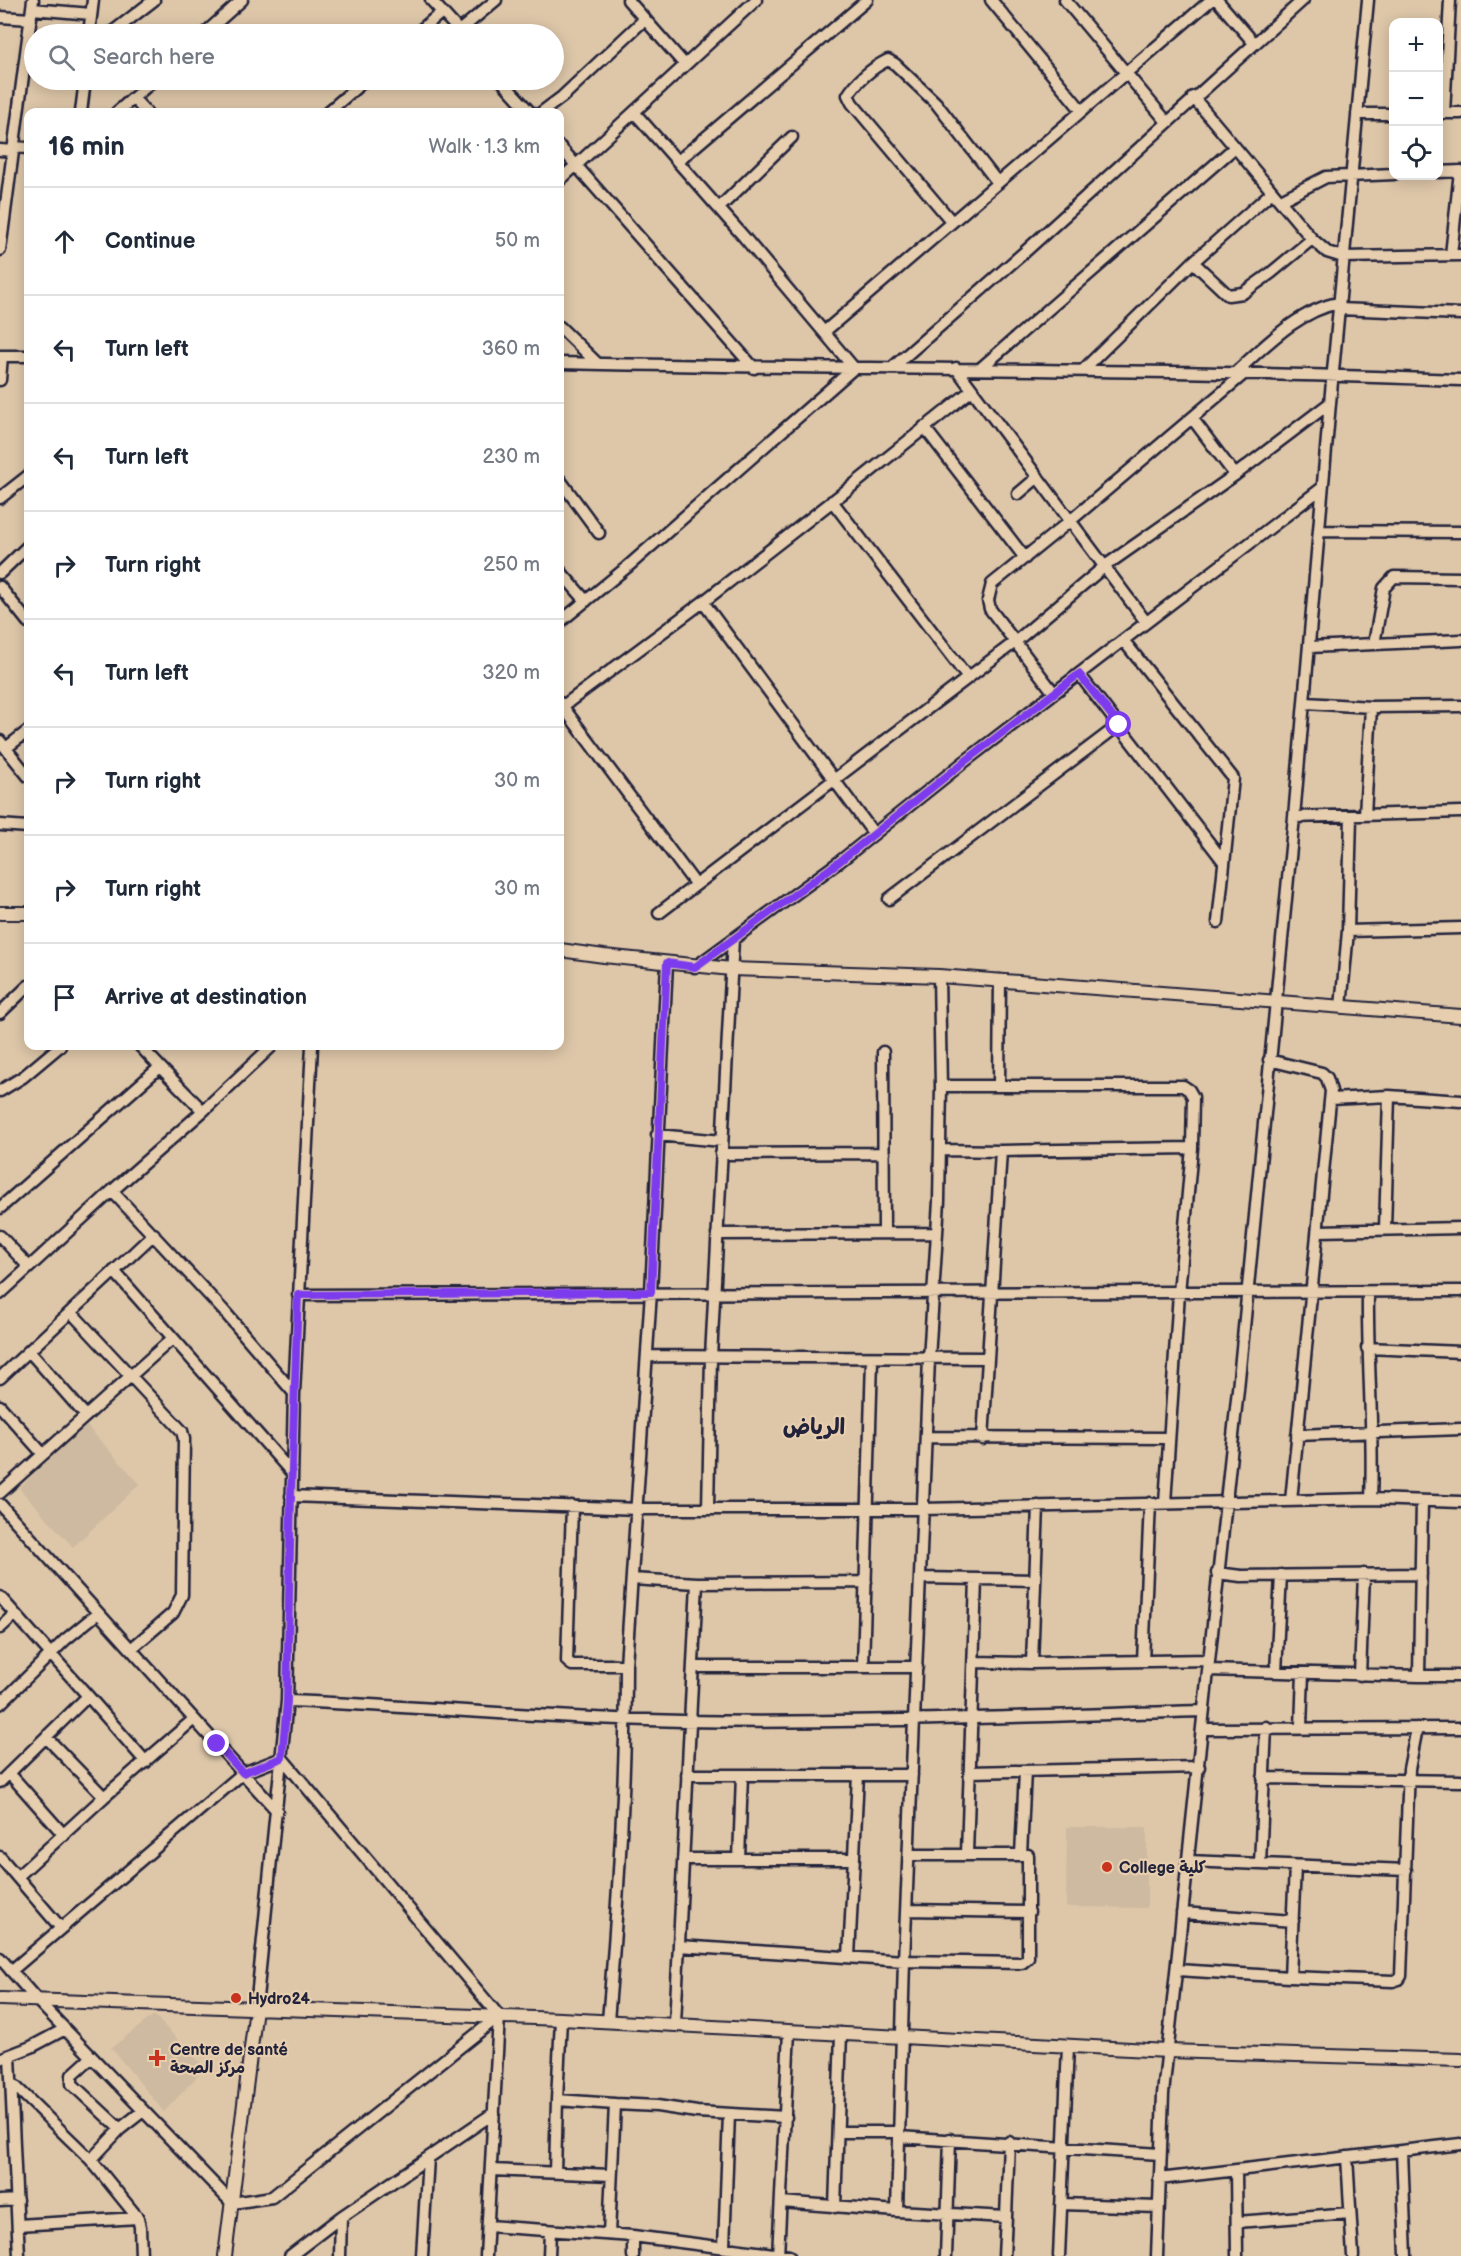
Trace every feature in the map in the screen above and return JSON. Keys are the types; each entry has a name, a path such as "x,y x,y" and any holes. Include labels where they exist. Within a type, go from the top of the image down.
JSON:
{"street":[{"path":"90,24 93,0"},
{"path":"123,24 153,0"},
{"path":"215,24 242,0"},
{"path":"431,0 452,24"},
{"path":"470,24 496,0"},
{"path":"628,0 685,65"},
{"path":"564,176 756,0"},
{"path":"678,161 867,0"},
{"path":"991,0 1082,111"},
{"path":"1065,0 1167,122"},
{"path":"824,332 1211,0"},
{"path":"1216,0 1254,43"},
{"path":"893,368 1303,0"},
{"path":"1157,2256 1163,2094 1238,1389 1306,703 1332,374 1368,0"},
{"path":"1443,88 1450,0"},
{"path":"0,17 32,9 91,14"},
{"path":"30,24 32,9"},
{"path":"428,24 442,12"},
{"path":"547,108 645,19"},
{"path":"952,222 852,103 848,95 853,86 878,64 888,60 894,64 936,103 998,183"},
{"path":"0,247 4,198 14,149 24,71"},
{"path":"82,108 84,90"},
{"path":"122,108 142,90"},
{"path":"333,108 353,90"},
{"path":"510,90 526,108"},
{"path":"133,98 142,108"},
{"path":"1194,98 1312,239 1327,252 1343,258 1456,255 1461,171 1443,172"},
{"path":"634,112 719,208 854,368"},
{"path":"1443,113 1461,113"},
{"path":"1358,114 1389,114"},
{"path":"719,208 792,137"},
{"path":"0,150 24,148"},
{"path":"981,368 1234,148"},
{"path":"564,152 754,368"},
{"path":"1281,200 1326,177 1389,174"},
{"path":"1083,370 1193,262 1272,192"},
{"path":"1193,262 1228,295 1243,293 1312,239"},
{"path":"1054,693 990,609 988,592 992,584 1192,418 1264,347 1300,320 1329,305 1461,314"},
{"path":"564,331 598,364"},
{"path":"0,380 1,356 24,356"},
{"path":"564,363 754,368 981,368 1332,374 1461,380"},
{"path":"564,619 626,568 854,368"},
{"path":"956,368 1146,622"},
{"path":"564,702 703,602 972,390"},
{"path":"659,913 1015,642 1106,566 1235,475 1330,403"},
{"path":"1192,418 1235,475"},
{"path":"924,427 1025,558"},
{"path":"1018,494 1038,477"},
{"path":"0,498 24,479"},
{"path":"564,485 599,532"},
{"path":"695,967 874,834 1322,488"},
{"path":"832,501 968,678"},
{"path":"1319,531 1461,532"},
{"path":"0,573 24,550"},
{"path":"564,576 586,601"},
{"path":"1374,644 1384,588 1394,577 1461,578"},
{"path":"0,587 24,617"},
{"path":"703,602 874,834"},
{"path":"1124,640 1233,778 1218,922"},
{"path":"1310,647 1461,640"},
{"path":"1079,674 1224,862"},
{"path":"1306,703 1371,707 1461,706"},
{"path":"1365,815 1371,707"},
{"path":"564,708 696,885"},
{"path":"889,900 1119,725"},
{"path":"24,733 3,745 24,771"},
{"path":"1294,817 1461,812"},
{"path":"1341,1007 1348,931 1351,816"},
{"path":"0,825 24,827"},
{"path":"0,913 24,913"},
{"path":"1348,931 1461,928"},
{"path":"708,1509 711,1357 733,939"},
{"path":"564,950 695,967 939,976 1461,1016"},
{"path":"608,2021 616,1918 626,1720 626,1665 651,1292 667,963"},
{"path":"897,2211 904,1961 940,1150 939,976"},
{"path":"999,1086 1000,980"},
{"path":"0,1013 24,990"},
{"path":"0,1091 23,1077 55,1050"},
{"path":"144,1050 203,1111"},
{"path":"0,1294 268,1050"},
{"path":"225,2256 256,2008 287,1701 294,1393 312,1050"},
{"path":"883,1052 884,1233"},
{"path":"1269,1060 1322,1073 1330,1085 1331,1099 1291,1501"},
{"path":"0,1208 160,1067"},
{"path":"940,1086 1183,1086 1189,1090 1193,1098 1192,1148 1179,1293 1165,1503"},
{"path":"1331,1099 1389,1096 1461,1101"},
{"path":"1385,1229 1389,1096"},
{"path":"657,1135 722,1141"},
{"path":"940,1150 1000,1152 1192,1148"},
{"path":"983,1439 1000,1152"},
{"path":"721,1154 884,1153"},
{"path":"112,1191 294,1393"},
{"path":"1318,1231 1461,1228"},
{"path":"717,1234 937,1233"},
{"path":"0,1378 153,1234"},
{"path":"0,1236 29,1267"},
{"path":"114,1271 292,1473"},
{"path":"298,1295 1461,1291"},
{"path":"1368,1292 1367,1348 1371,1499"},
{"path":"71,1312 129,1377 182,1431 185,1451 182,1595 173,1613 131,1649"},
{"path":"0,1493 173,1338"},
{"path":"1367,1348 1461,1352"},
{"path":"29,1351 86,1416"},
{"path":"647,1356 988,1358"},
{"path":"863,1667 872,1359"},
{"path":"0,1406 44,1454"},
{"path":"1297,1435 1461,1429"},
{"path":"926,1437 1168,1438"},
{"path":"291,1496 638,1509 923,1509 1371,1499 1461,1502"},
{"path":"1419,1676 1422,1501"},
{"path":"1143,1661 1150,1503"},
{"path":"0,1506 277,1811"},
{"path":"572,1506 567,1661 572,1665 626,1665"},
{"path":"1032,1663 1038,1506"},
{"path":"1217,1574 1421,1574"},
{"path":"1360,1675 1364,1574"},
{"path":"1276,1672 1281,1575"},
{"path":"920,1578 1035,1580"},
{"path":"967,1854 976,1578"},
{"path":"632,1580 697,1583 866,1582"},
{"path":"675,2024 697,1583"},
{"path":"0,1597 146,1762"},
{"path":"0,1704 98,1612"},
{"path":"0,1628 15,1614"},
{"path":"974,1662 1143,1661 1276,1672 1461,1676"},
{"path":"693,1667 917,1667"},
{"path":"1301,1727 1303,1673"},
{"path":"0,1782 88,1696"},
{"path":"287,1701 626,1720 689,1721 972,1718 1203,1711"},
{"path":"17,1877 194,1719"},
{"path":"1260,1864 1266,1727"},
{"path":"1177,1970 1290,1977 1389,1981 1399,1979 1401,1976 1406,1870 1408,1781 1417,1728"},
{"path":"1202,1729 1461,1728"},
{"path":"46,1737 104,1797"},
{"path":"11,1971 243,1773 282,1758"},
{"path":"282,1758 499,2016 486,2256"},
{"path":"970,1772 1199,1767"},
{"path":"1021,1855 1024,1771"},
{"path":"9,1773 64,1835"},
{"path":"687,1775 912,1775"},
{"path":"740,1859 742,1775"},
{"path":"849,1958 858,1775"},
{"path":"1263,1778 1461,1781"},
{"path":"679,1946 904,1961 1022,1963 1028,1958 1028,1855 909,1856"},
{"path":"0,1857 60,1927"},
{"path":"683,1859 854,1859"},
{"path":"1188,1861 1406,1870"},
{"path":"1290,1977 1295,1866"},
{"path":"907,1910 1029,1912"},
{"path":"1182,1913 1293,1921"},
{"path":"0,1958 38,2001 232,2203"},
{"path":"0,1999 499,2016 1168,2051 1461,2060"},
{"path":"232,2203 272,2197 499,2016"},
{"path":"555,2172 561,2019"},
{"path":"19,2256 12,2083 5,2058 65,2029"},
{"path":"778,2256 789,2031"},
{"path":"835,2207 841,2033"},
{"path":"1059,2256 1068,2046"},
{"path":"92,2057 72,2075 72,2084 120,2129"},
{"path":"12,2083 91,2160 138,2218 141,2256"},
{"path":"557,2100 786,2117"},
{"path":"609,2234 615,2103"},
{"path":"91,2160 120,2129 143,2111"},
{"path":"290,2256 341,2217 494,2113"},
{"path":"729,2114 731,2251"},
{"path":"838,2132 899,2134 1160,2154"},
{"path":"946,2256 950,2139"},
{"path":"1004,2256 1009,2142"},
{"path":"1159,2179 1461,2144"},
{"path":"1402,2151 1406,2256"},
{"path":"1347,2157 1353,2256"},
{"path":"422,2256 428,2158"},
{"path":"491,2170 611,2175"},
{"path":"1236,2170 1237,2256"},
{"path":"0,2200 17,2200"},
{"path":"781,2202 1006,2217"},
{"path":"1061,2204 1158,2207"},
{"path":"1237,2222 1350,2212"},
{"path":"340,2256 341,2217"},
{"path":"18,2225 138,2218"},
{"path":"488,2226 633,2236 731,2251 789,2256"},
{"path":"549,2256 550,2231"},
{"path":"633,2236 633,2256"}],"shaded area":[{"path":"86,1425 140,1484 73,1547 19,1488"},
{"name":"College كلية","path":"1067,1827 1147,1827 1147,1908 1066,1907"},
{"name":"Centre de santé مركز الصحة","path":"154,2015 205,2068 164,2112 111,2048"}],"place":[{"name":"College كلية","path":"1107,1867"},
{"name":"Hydro24","path":"236,1998"},
{"name":"Centre de santé مركز الصحة","path":"157,2058"}],"district":[{"name":"الرياض","path":"814,1426"}],"route":[{"path":"217,1744 243,1773 282,1758 287,1701 298,1295 651,1292 667,963 695,967 839,862 1079,674 1119,725"}]}
